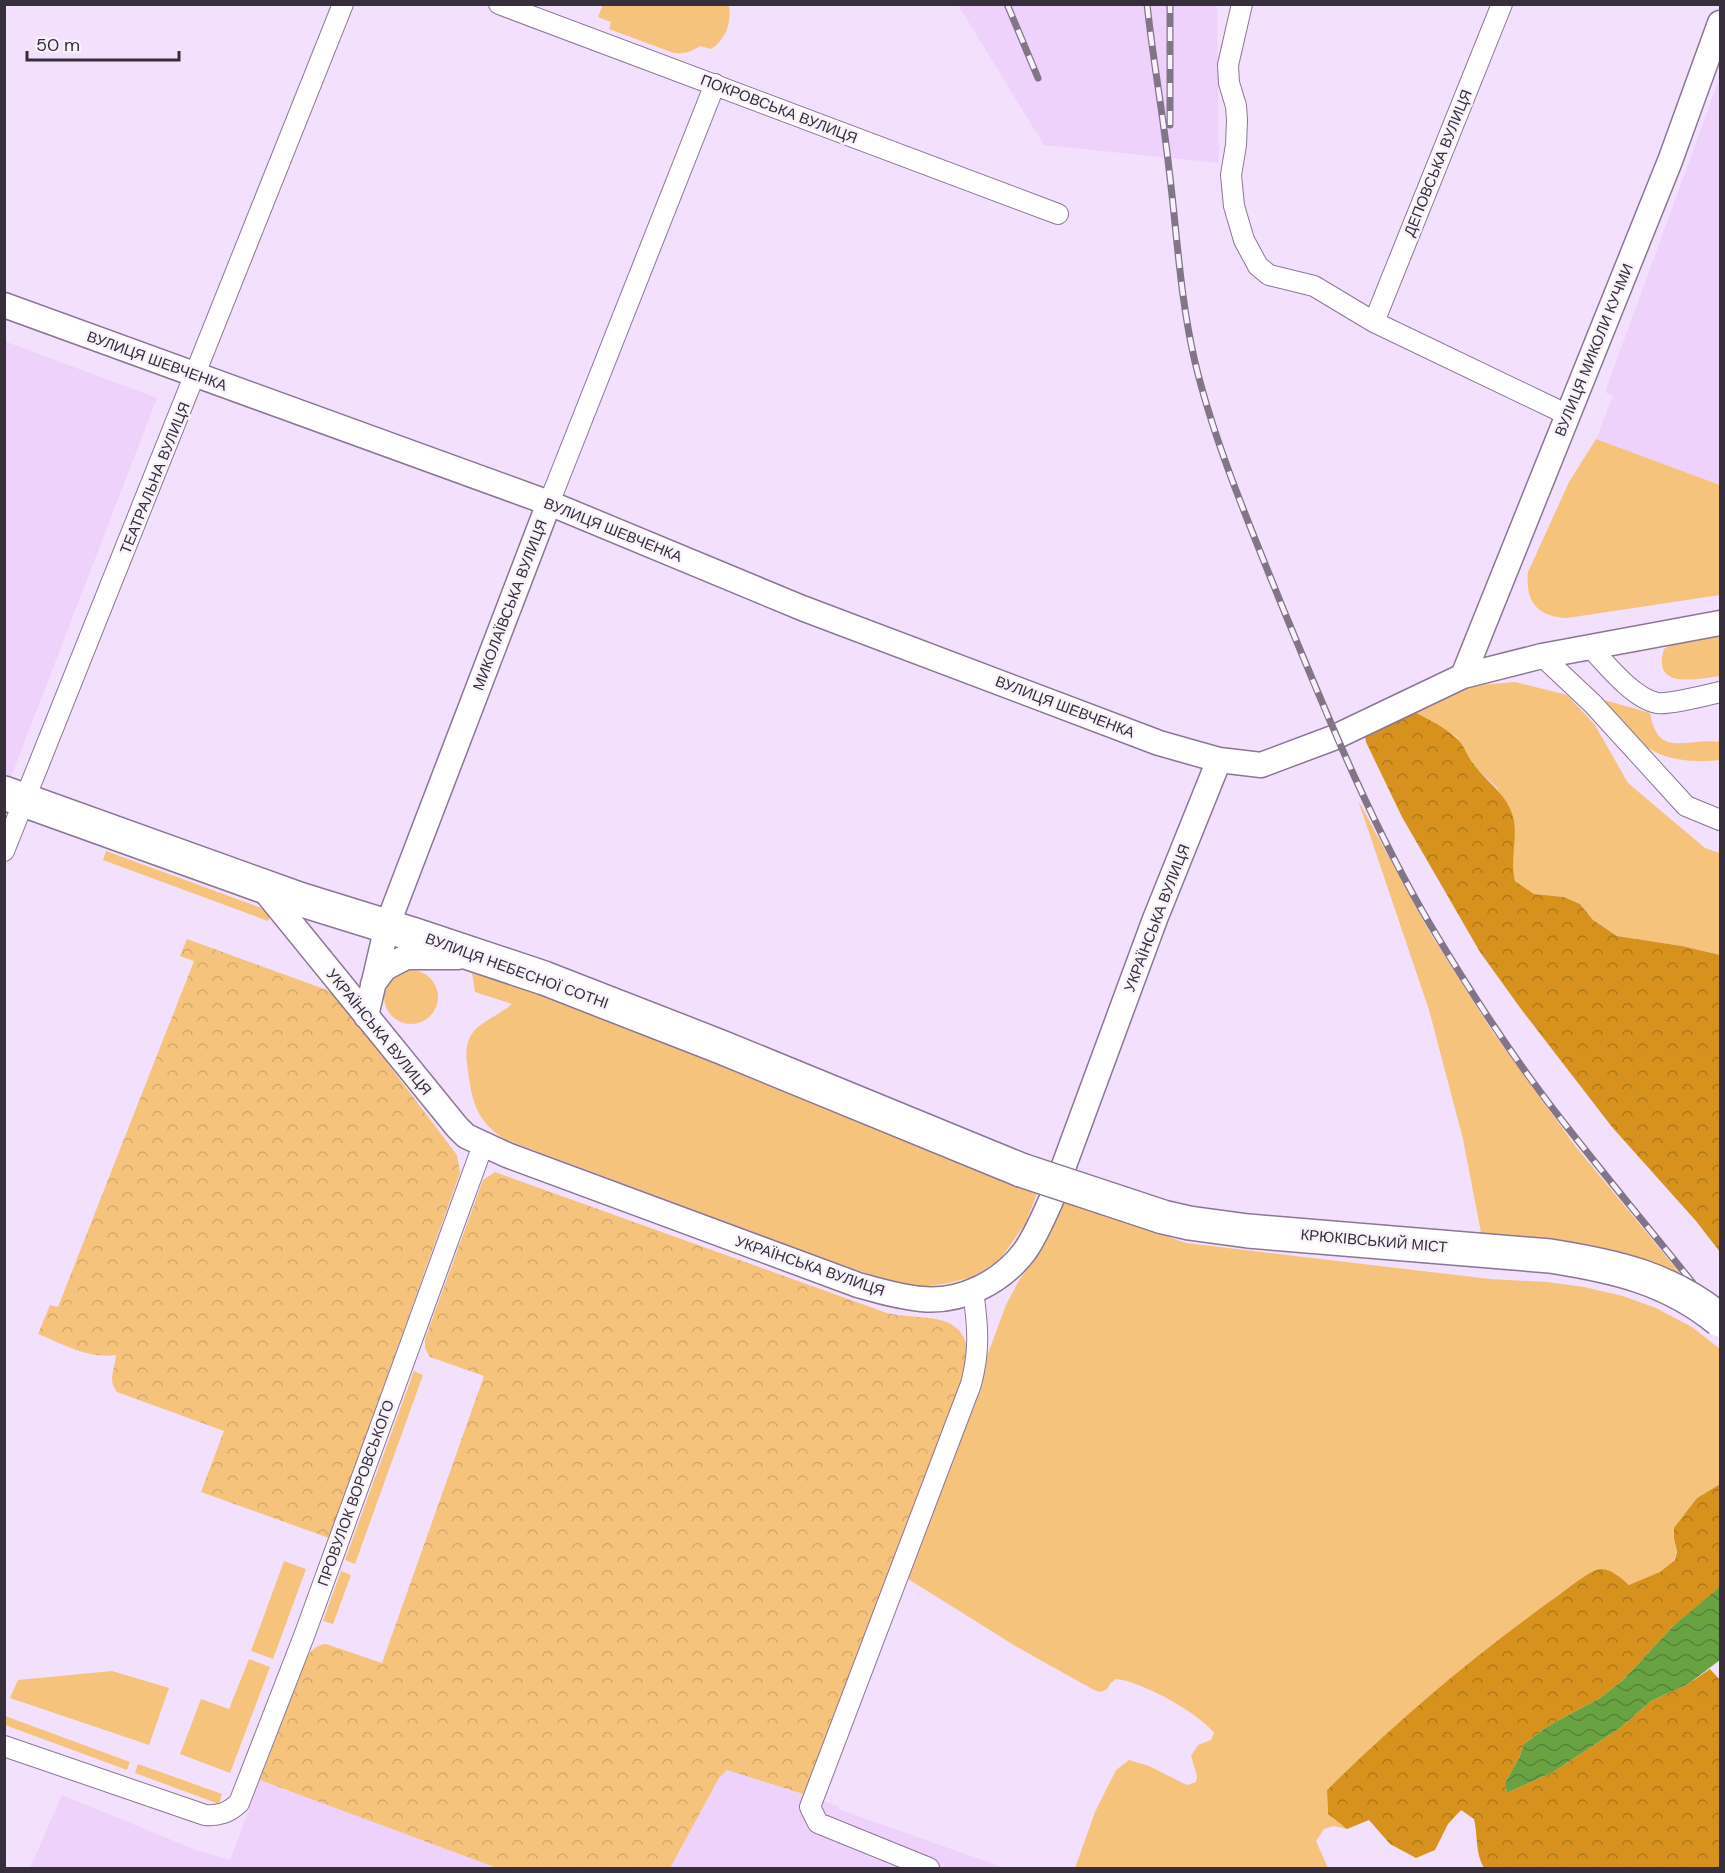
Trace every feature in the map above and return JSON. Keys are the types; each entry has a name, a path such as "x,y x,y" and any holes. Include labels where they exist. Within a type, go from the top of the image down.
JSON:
{"highway":[{"name":"ВУЛИЦЯ НЕБЕСНОЇ СОТНІ","path":"15,796 261,886 544,978 721,1047 1021,1170"},
{"name":"КРЮКІВСЬКИЙ МІСТ","path":"1021,1170 1163,1217 1189,1223 1259,1232 1550,1256 1618,1268 1665,1284 1704,1306 1720,1320"}],"street":[{"name":"ТЕАТРАЛЬНА ВУЛИЦЯ","path":"4,851 15,796 196,376 344,4"},
{"name":"ПОКРОВСЬКА ВУЛИЦЯ","path":"499,4 1058,214"},
{"path":"1242,4 1228,65 1228,83 1236,106 1237,120 1231,175 1234,206 1244,240 1258,266 1269,275 1314,286 1374,322 1568,415"},
{"name":"ДЕПОВСЬКА ВУЛИЦЯ","path":"1374,322 1502,4"},
{"name":"ВУЛИЦЯ МИКОЛИ КУЧМИ","path":"1463,676 1670,161 1720,23"},
{"name":"МИКОЛАЇВСЬКА ВУЛИЦЯ","path":"366,1016 387,926 549,503 715,84"},
{"name":"ВУЛИЦЯ ШЕВЧЕНКА","path":"4,304 549,503 813,612 1159,742 1219,760 1261,765 1333,738 1463,676 1542,656 1720,623"},
{"path":"1590,647 1642,697 1658,703 1720,693"},
{"path":"1542,656 1593,704 1686,806 1720,820"},
{"name":"УКРАЇНСЬКА ВУЛИЦЯ","path":"261,886 466,1136 483,1145 858,1285 923,1300 944,1299 973,1291 996,1279 1010,1268 1025,1251 1052,1198 1155,919 1219,760"},
{"path":"373,984 385,968 406,957 481,957"},
{"name":"ПРОВУЛОК ВОРОВСЬКОГО","path":"4,1746 205,1815 217,1816 230,1811 239,1803 304,1636 483,1145"},
{"path":"929,1869 818,1823 810,1807 971,1384 977,1362 979,1335 973,1291"}],"shaded area":[{"path":"958,5 1217,5 1219,163 1044,145"},
{"path":"1720,77 1720,485 1596,439 1613,396 1605,392"},
{"path":"4,341 157,398 11,777 4,774"},
{"path":"727,1770 839,1806 838,1809 1005,1868 670,1868 719,1778"},
{"path":"260,1780 497,1868 30,1868 62,1795 196,1850 230,1860"}],"green space":[{"path":"603,4 729,5 730,17 721,41 711,49 700,46 687,52 674,53 609,29 611,22 598,17"},
{"path":"1596,439 1720,485 1720,595 1567,618 1548,614 1535,606 1529,591 1528,572 1569,482"},
{"path":"1720,636 1720,676 1689,680 1678,679 1664,671 1662,662 1664,649 1674,643"},
{"path":"1515,682 1567,695 1595,725 1628,783 1705,848 1720,853 1720,955 1682,946 1617,936 1593,920 1580,904 1564,897 1534,894 1515,881 1512,869 1514,822 1497,788 1474,766 1457,737 1407,708 1458,687"},
{"path":"1604,700 1650,713 1654,728 1667,742 1720,742 1720,760 1680,760 1651,750 1633,734"},
{"path":"1407,708 1437,724 1457,739 1472,762 1508,805 1515,828 1513,866 1515,881 1534,894 1564,897 1580,904 1593,920 1617,936 1682,946 1720,955 1720,1252 1696,1221 1612,1127 1521,1009 1480,952 1402,817 1366,742 1364,732"},
{"path":"1358,800 1429,931 1492,1031 1576,1147 1692,1288 1483,1243 1463,1139 1429,1010"},
{"path":"106,851 272,912 268,921 103,860"},
{"path":"187,939 327,990 338,998 457,1155 460,1173 329,1538 201,1492 224,1431 117,1392 112,1383 116,1355 86,1353 38,1334 50,1305 58,1307 194,961 180,956"},
{"path":"411,970 421,972 430,978 436,987 438,997 436,1007 430,1016 421,1022 411,1024 401,1022 392,1016 386,1007 384,997 386,987 392,978 401,972"},
{"path":"472,973 556,999 1039,1189 1025,1224 999,1261 972,1277 921,1287 896,1283 839,1264 504,1139 488,1125 477,1110 470,1082 466,1050 477,1028 512,1004 475,992"},
{"path":"495,1172 887,1313 943,1321 954,1326 962,1334 967,1347 969,1366 806,1795 727,1770 719,1778 670,1868 497,1868 260,1780 306,1658 312,1650 326,1644 382,1663 484,1376 430,1357 425,1348 425,1339 483,1180"},
{"path":"1064,1201 1186,1243 1490,1279 1547,1282 1584,1287 1623,1296 1656,1308 1692,1327 1720,1349 1720,1484 1697,1498 1674,1539 1676,1553 1672,1563 1655,1575 1629,1585 1614,1573 1588,1575 1526,1619 1426,1699 1327,1790 1328,1814 1347,1829 1334,1826 1324,1829 1316,1841 1328,1868 1075,1868 1095,1812 1116,1770 1129,1760 1149,1766 1187,1785 1196,1782 1197,1776 1191,1756 1198,1745 1211,1740 1214,1733 1196,1716 1140,1685 1116,1679 1101,1692 1094,1690 1017,1647 905,1577 1006,1305 1018,1282 1043,1245"},
{"path":"414,1371 423,1375 355,1564 345,1560"},
{"path":"1720,1484 1720,1588 1674,1625 1623,1680 1600,1698 1548,1726 1524,1744 1505,1783 1507,1793 1553,1772 1620,1728 1651,1701 1688,1684 1710,1669 1720,1680 1720,1868 1484,1868 1478,1850 1474,1819 1461,1810 1448,1824 1435,1850 1416,1858 1390,1844 1369,1820 1347,1829 1328,1814 1327,1790 1410,1712 1528,1617 1597,1570 1602,1569 1614,1573 1629,1585 1660,1572 1675,1560 1677,1552 1674,1528 1697,1498"},
{"path":"284,1561 306,1569 273,1659 251,1651"},
{"path":"341,1571 351,1575 333,1624 323,1621"},
{"path":"249,1659 270,1667 230,1773 180,1754 201,1699 229,1709"},
{"path":"112,1671 169,1688 149,1745 10,1698 18,1680"},
{"path":"5,1716 130,1762 127,1770 5,1725"},
{"path":"138,1764 222,1794 219,1804 135,1773"}],"water":[{"path":"1720,1587 1720,1660 1688,1684 1651,1701 1620,1728 1553,1772 1507,1793 1505,1783 1524,1744 1548,1726 1600,1698 1623,1680 1674,1625"}],"railway":[{"path":"1007,4 1038,78"},
{"path":"1147,4 1167,148 1182,290 1195,362 1234,485 1333,728 1369,809 1409,887 1446,951 1494,1026 1564,1123 1720,1315"},
{"path":"1170,4 1170,125"}]}
